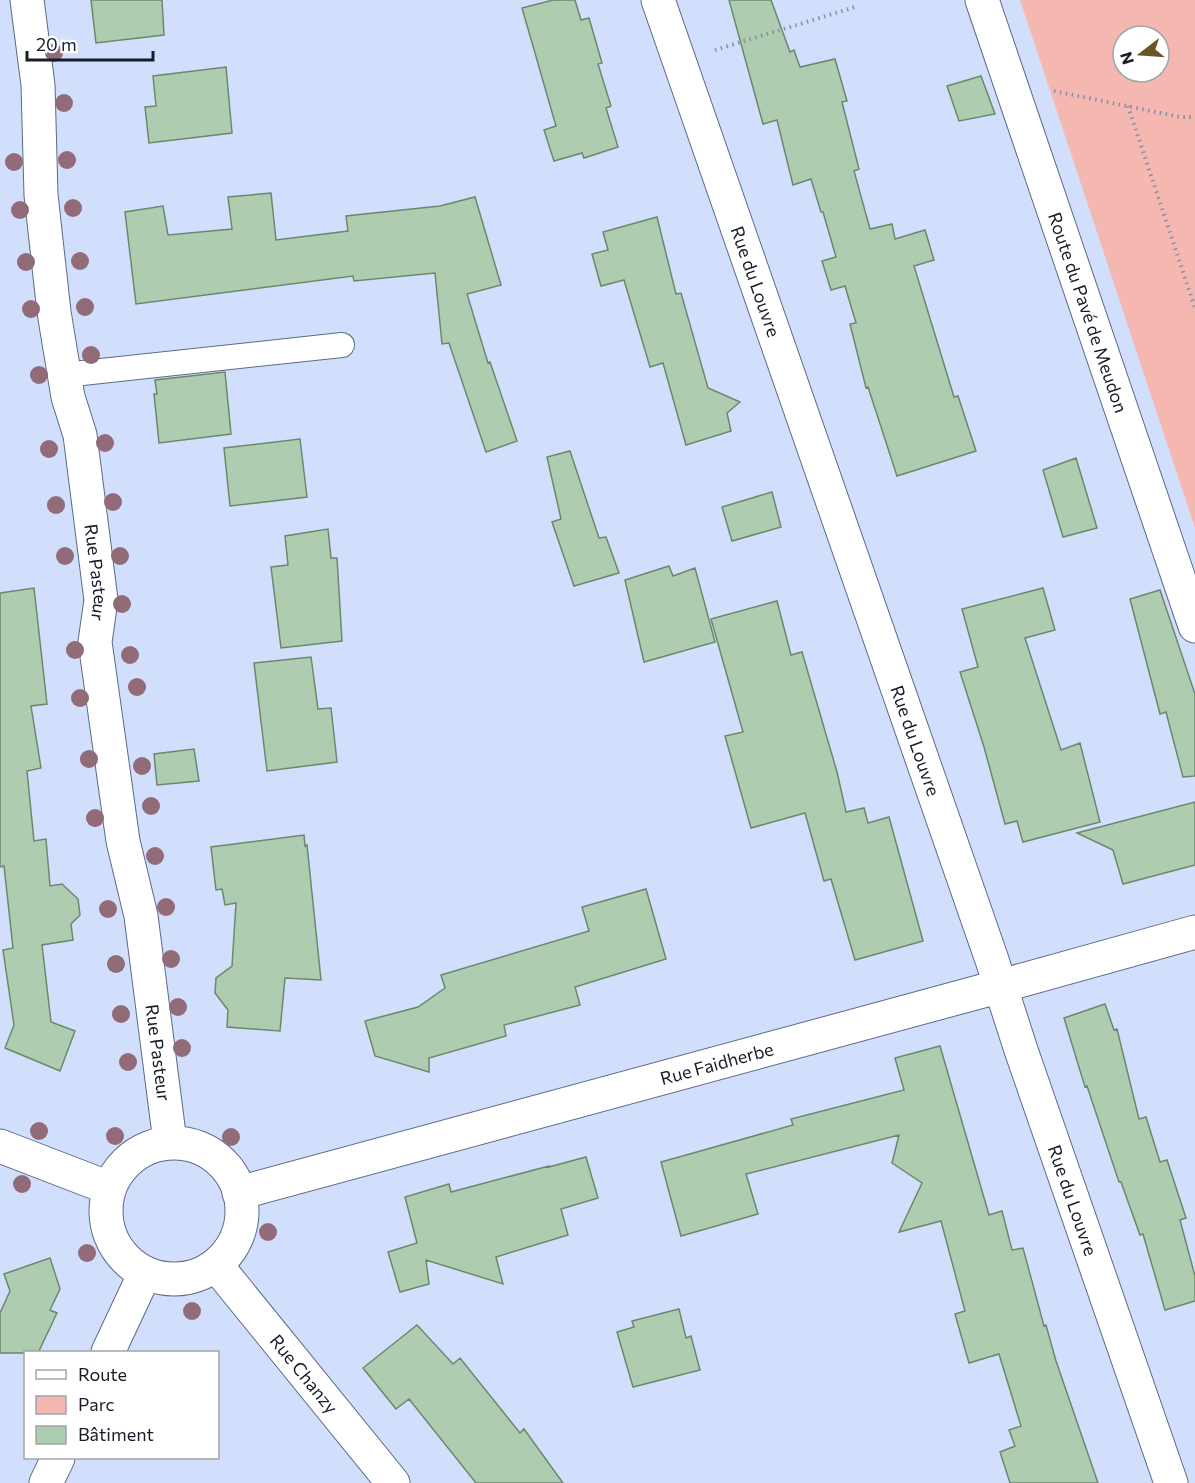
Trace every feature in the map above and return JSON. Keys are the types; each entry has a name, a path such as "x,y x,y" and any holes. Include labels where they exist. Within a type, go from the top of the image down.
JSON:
{"street":[{"name":"Rue Pasteur","path":"27,0 38,85 41,195 54,312 68,397 80,435 101,600 94,642 123,841 141,916 170,1142"},
{"name":"Rue du Louvre","path":"658,0 1001,986 1171,1483"},
{"name":"Route du Pavé de Meudon","path":"982,0 1195,626"},
{"name":"Rue Faidherbe","path":"239,1193 1195,932"},
{"path":"170,1142 189,1144 206,1150 221,1161 233,1176 239,1193 242,1213 239,1232 230,1250 216,1265 200,1274 181,1279 163,1278 145,1273 128,1261 115,1246 107,1227 106,1207 109,1188 119,1170 133,1155 151,1146 170,1142"},
{"path":"0,1146 109,1188"},
{"name":"Rue Chanzy","path":"216,1265 393,1483"},
{"path":"109,1351 145,1273"},
{"path":"46,1483 58,1459"}],"lane":[{"path":"64,375 342,345"}],"path":[{"path":"680,63 704,53 855,7"},
{"path":"1014,95 1042,88 1180,117 1195,117"},
{"path":"1128,106 1195,308"}],"green space":[{"path":"1020,0 1195,0 1195,528"}],"building":[{"path":"91,0 162,0 164,35 96,43"},
{"path":"553,0 575,0 581,20 589,18 602,63 598,64 611,106 606,108 618,147 584,158 582,153 554,161 544,130 556,126 522,8"},
{"path":"729,0 771,0 790,52 794,50 800,67 835,59 847,101 842,102 859,169 854,171 870,229 892,224 895,239 925,230 934,260 914,266 954,397 958,396 976,451 897,476 868,387 866,388 850,324 856,323 845,286 831,290 822,261 836,257 823,212 821,212 811,179 793,185 777,120 763,124"},
{"path":"226,67 232,133 149,143 145,107 156,106 153,76"},
{"path":"981,76 995,114 959,121 947,86"},
{"path":"271,193 276,240 348,231 346,216 440,206 475,197 501,285 467,294 488,363 490,362 517,441 486,452 449,343 442,344 435,273 354,281 353,276 136,304 125,212 163,206 168,235 232,229 228,197"},
{"path":"657,217 676,294 681,293 708,388 740,402 727,413 731,431 686,445 663,363 650,367 624,280 601,286 592,254 608,250 603,232"},
{"path":"225,372 231,434 159,443 154,394 157,394 155,380"},
{"path":"300,439 307,497 230,506 224,448"},
{"path":"570,451 599,538 606,537 619,573 574,586 552,522 561,519 547,457"},
{"path":"1076,458 1097,528 1063,537 1043,470"},
{"path":"772,492 781,527 732,541 722,507"},
{"path":"328,529 331,558 337,558 342,641 281,648 271,567 288,565 285,536"},
{"path":"669,566 673,576 695,568 715,642 644,662 625,580"},
{"path":"34,588 47,704 31,706 41,768 27,771 34,841 46,839 50,886 62,884 78,899 80,915 71,924 73,940 42,945 51,1022 75,1031 60,1071 5,1048 14,1025 3,950 13,948 4,866 0,867 0,593"},
{"path":"1043,588 1055,630 1025,638 1061,750 1080,743 1100,822 1023,842 1017,821 1005,824 960,672 978,667 962,609"},
{"path":"1160,590 1195,694 1195,776 1183,777 1166,712 1160,714 1130,599"},
{"path":"777,601 791,655 802,652 837,772 846,812 864,808 868,823 889,817 923,941 855,960 831,879 824,881 805,813 751,828 725,736 743,732 711,619"},
{"path":"311,657 318,709 331,708 337,762 267,771 254,663"},
{"path":"194,749 199,781 157,785 154,754"},
{"path":"1195,802 1195,865 1123,884 1113,850 1077,833"},
{"path":"304,835 305,846 307,845 321,980 285,978 280,1031 227,1027 228,1010 215,993 216,978 232,966 236,903 225,905 222,889 216,890 211,847"},
{"path":"646,889 666,959 575,987 580,1005 504,1025 506,1036 429,1058 429,1072 375,1056 365,1021 418,1007 445,988 441,975 589,931 582,907"},
{"path":"1105,1004 1114,1030 1117,1029 1139,1119 1146,1117 1160,1162 1167,1160 1186,1218 1180,1220 1195,1276 1195,1301 1165,1310 1143,1234 1140,1235 1121,1182 1119,1182 1087,1086 1085,1087 1064,1018"},
{"path":"940,1046 989,1215 1002,1211 1012,1250 1023,1248 1044,1326 1046,1325 1098,1483 1010,1483 1000,1452 1015,1446 1009,1430 1021,1426 999,1354 969,1363 955,1314 965,1311 941,1221 899,1232 922,1183 892,1163 899,1135 746,1174 758,1214 681,1236 661,1162 793,1125 791,1119 904,1090 895,1058"},
{"path":"586,1157 598,1198 561,1209 568,1235 496,1257 503,1284 426,1260 429,1284 400,1292 388,1252 417,1243 405,1197 449,1184 451,1192"},
{"path":"50,1258 60,1289 50,1310 57,1313 39,1351 0,1353 0,1313 10,1291 4,1274"},
{"path":"679,1309 686,1338 691,1336 700,1370 633,1387 617,1332 634,1327 632,1321"},
{"path":"417,1325 453,1364 460,1358 520,1433 524,1429 563,1483 476,1483 409,1399 396,1409 363,1368"}]}
